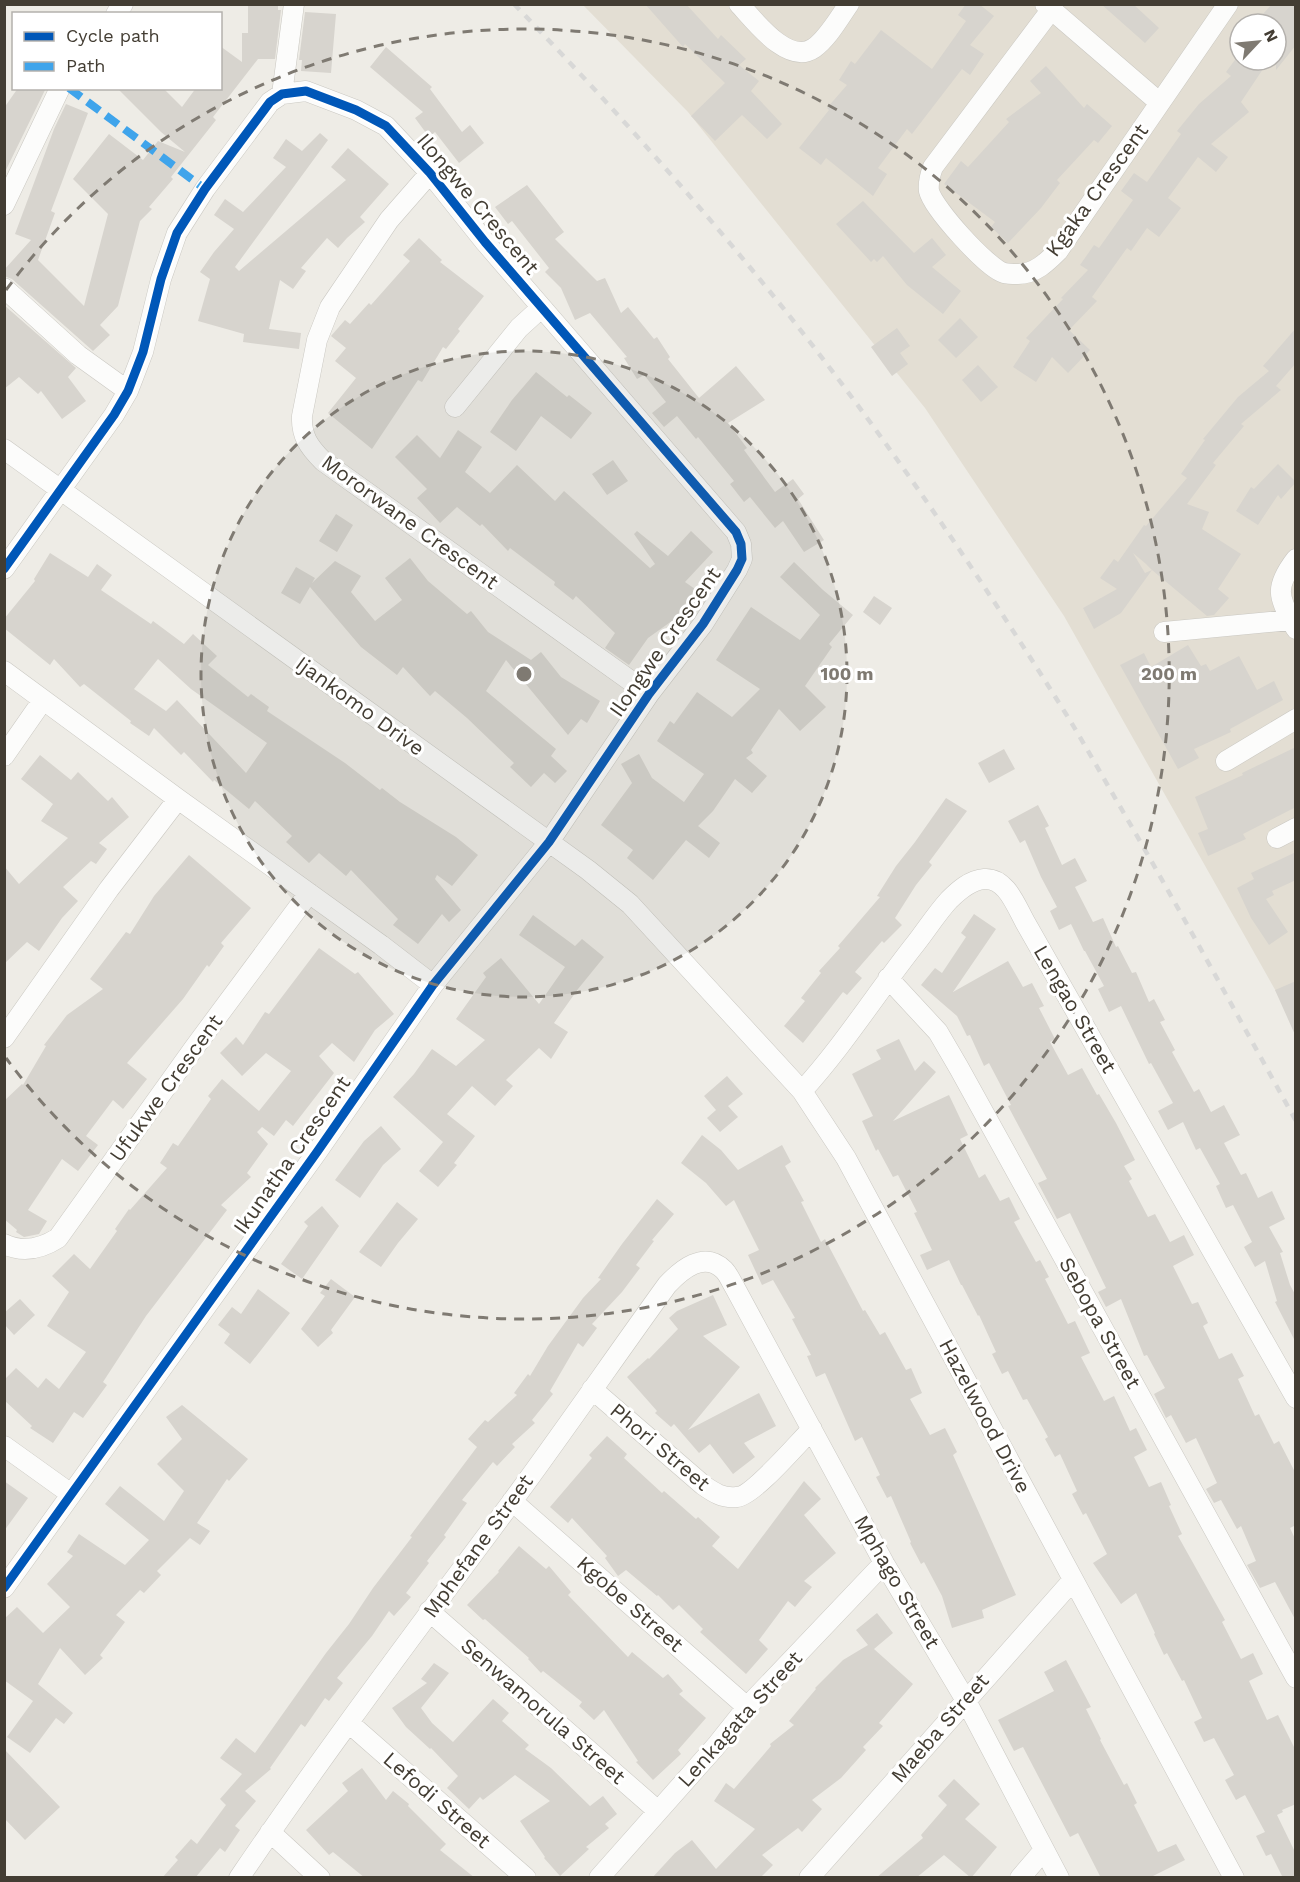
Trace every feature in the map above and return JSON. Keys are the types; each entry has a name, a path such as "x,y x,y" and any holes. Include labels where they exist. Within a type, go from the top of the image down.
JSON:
{"street":[{"path":"4,568 114,415 128,391 143,352 161,279 177,233 205,189 257,119 270,102 282,94 294,4"},
{"path":"739,4 776,42 785,48 800,52 813,48 821,41 849,4"},
{"path":"1048,7 1160,103 1228,4"},
{"name":"Kgaka Crescent","path":"1048,7 933,168 929,179 929,190 941,213 990,264 1003,273 1020,274 1036,270 1045,264 1058,251 1160,103"},
{"path":"4,205 59,90"},
{"name":"Ilongwe Crescent","path":"282,94 312,93 373,118 386,126 430,173 542,308 736,532 741,544 742,559 737,570 704,624 649,694 549,842"},
{"name":"Mororwane Crescent","path":"430,173 389,220 346,282 322,323 316,340 302,416 305,441 323,460 649,694"},
{"path":"4,288 78,356 128,391"},
{"path":"454,407 519,328 542,308"},
{"name":"Ijankomo Drive","path":"4,449 588,870 630,904 699,981"},
{"path":"1164,632 1293,625 1280,594 1280,585 1292,564"},
{"path":"4,671 309,892 433,985"},
{"path":"4,756 43,700"},
{"path":"1226,761 1296,719"},
{"path":"4,1038 109,889 178,799"},
{"path":"1277,838 1296,828"},
{"name":"Ikunatha Crescent","path":"4,1588 317,1152 433,985 549,842"},
{"name":"Lengao Street","path":"802,1091 831,1059 888,978 948,901 960,889 972,882 984,879 1000,883 1006,889 1025,922 1296,1398"},
{"name":"Ufukwe Crescent","path":"4,1244 12,1248 28,1249 48,1244 58,1238 309,892"},
{"name":"Sebopa Street","path":"888,978 938,1032 959,1068 1296,1678"},
{"name":"Hazelwood Drive","path":"699,981 802,1091 846,1158 1234,1878"},
{"name":"Mphefane Street","path":"239,1878 429,1611 512,1501 667,1285 680,1272 694,1263 705,1261 714,1263 724,1270 734,1286"},
{"name":"Mphago Street","path":"734,1286 884,1563 965,1699 1059,1878"},
{"name":"Phori Street","path":"592,1389 703,1485 716,1494 726,1497 738,1497 751,1491 812,1429"},
{"path":"4,1446 71,1494"},
{"name":"Kgobe Street","path":"512,1501 747,1707"},
{"name":"Lenkagata Street","path":"599,1878 716,1746 747,1707 884,1563"},
{"name":"Maeba Street","path":"810,1878 1072,1580"},
{"name":"Senwamorula Street","path":"429,1611 657,1811"},
{"name":"Lefodi Street","path":"349,1723 526,1878"},
{"path":"270,1832 320,1878"},
{"path":"1020,1878 1044,1850"}],"shaded area":[{"path":"583,5 1295,5 1295,1025 1064,616 925,408 688,112"}],"building":[{"path":"248,4 278,4 278,10 281,10 275,59 258,59 213,117 216,120 171,177 173,179 149,207 152,209 140,221 118,306 100,325 110,335 93,351 12,279 4,276 4,270 31,240 15,234 54,129 66,104 88,113 51,211 55,213 38,260 84,306 108,214 73,179 109,134 143,160 158,141 185,152 161,132 119,90 165,90 182,107 195,90 222,90 222,47 242,62 242,33 248,33"},
{"path":"645,4 686,4 718,39 721,35 746,59 739,65 759,81 751,91 782,124 767,139 742,115 715,141 691,116 725,83 685,44 683,47"},
{"path":"966,4 979,4 994,16 970,45 984,54 970,75 962,69 912,134 907,129 878,168 887,174 873,196 826,158 821,165 799,148 829,110 827,108 847,85 839,80 851,61 855,64 881,30 932,69 966,21 958,15"},
{"path":"1101,4 1133,4 1159,28 1145,43"},
{"path":"1272,4 1296,4 1296,45 1288,55 1288,12 1265,12"},
{"path":"305,12 336,14 331,73 301,71 302,60 299,60"},
{"path":"386,47 432,87 430,89 462,132 470,125 484,143 459,163 435,132 429,137 415,118 423,112 370,67"},
{"path":"1046,66 1084,108 1087,104 1112,126 1098,143 1094,140 1057,180 1060,183 1041,208 1008,243 991,227 995,222 944,184 961,161 968,167 1009,122 1006,119 1041,93 1030,81"},
{"path":"1228,69 1228,72 1261,72 1241,102 1249,112 1211,144 1228,157 1216,172 1198,157 1168,198 1181,208 1159,237 1147,228 1131,251 1127,248 1092,297 1097,301 1069,330 1090,350 1068,373 1052,357 1036,382 1013,367 1030,341 1026,338 1088,270 1080,265 1094,245 1099,248 1133,200 1121,191 1134,173 1147,182 1181,134 1177,131 1199,104 1231,76 1226,72"},
{"path":"17,90 45,90 4,174 4,108"},
{"path":"320,133 328,140 235,267 239,271 346,180 331,167 348,148 389,184 360,217 365,222 338,248 327,238 301,268 306,271 293,289 280,280 269,329 301,333 299,349 243,342 244,334 198,321 210,279 200,272 234,229 214,215 225,199 243,212 286,167 273,158 286,139 302,151"},
{"path":"527,185 564,232 555,239 597,281 605,278 621,313 628,307 654,339 657,337 670,357 668,359 699,398 736,366 765,400 728,423 747,448 744,450 775,492 793,479 804,494 798,499 824,540 804,552 783,521 775,528 750,497 744,502 730,484 734,481 698,437 696,439 677,416 664,427 652,413 666,402 644,375 637,379 624,358 627,357 590,313 575,320 561,288 545,272 549,268 512,221 508,224 495,207"},
{"path":"863,201 914,253 932,238 946,255 932,267 961,291 943,314 907,285 883,256 877,262 874,259 871,262 836,224"},
{"path":"419,238 442,260 440,262 484,296 458,329 460,331 446,349 443,347 422,382 418,380 372,449 328,413 356,378 335,361 346,348 331,336 345,320 350,324 369,303 371,305 410,261 403,255"},
{"path":"4,305 76,368 68,377 86,401 62,419 41,391 38,394 19,377 4,389"},
{"path":"960,318 978,337 956,358 938,340"},
{"path":"897,328 910,346 900,353 908,364 892,376 871,347"},
{"path":"1296,328 1296,363 1276,386 1281,390 1241,424 1244,426 1213,463 1216,465 1187,504 1209,512 1202,529 1241,554 1218,589 1229,598 1214,615 1207,616 1152,570 1121,613 1094,629 1083,608 1117,589 1100,578 1114,559 1118,562 1144,525 1146,526 1187,478 1181,474 1205,440 1203,439 1238,397 1269,371 1263,366","holes":["1133,553 1152,570 1145,573"]},
{"path":"978,365 998,387 981,402 962,380"},
{"path":"536,372 567,397 569,395 592,413 571,439 541,416 516,451 490,432 512,400"},
{"path":"458,430 482,447 465,472 490,493 517,465 555,501 564,491 650,568 655,564 634,534 637,531 668,556 691,531 713,552 685,582 695,589 676,618 648,638 629,665 605,648 615,633 576,596 573,600 554,585 555,582 510,548 508,551 482,524 480,526 457,507 440,523 417,498 427,489 395,457 417,435 440,458"},
{"path":"613,460 628,481 607,495 592,474"},
{"path":"1278,464 1296,482 1281,499 1278,495 1258,525 1236,511 1251,487 1254,489"},
{"path":"336,514 353,525 337,552 319,541"},
{"path":"50,553 88,577 97,564 112,575 101,590 151,624 153,621 184,644 193,634 217,656 208,665 248,697 251,694 269,707 267,711 345,763 380,790 382,788 456,837 478,855 452,886 437,875 435,879 461,910 449,922 442,914 418,944 393,925 398,919 351,870 346,876 319,853 309,863 286,842 292,836 255,801 249,809 214,780 213,782 184,752 181,755 154,728 149,736 84,684 80,687 54,659 50,665 4,628 4,619 35,581 34,579","holes":["158,659 191,689 267,743 246,773 177,700 166,711 134,689"]},
{"path":"410,558 428,581 467,614 471,611 488,632 531,660 541,652 561,677 600,701 587,723 581,719 568,735 506,660 486,691 556,749 551,756 567,771 555,783 544,773 531,787 510,767 514,763 435,691 430,696 403,667 397,675 361,647 310,587 300,604 281,593 296,567 315,578 312,583 335,561 361,576 351,592 375,621 402,600 385,578"},
{"path":"794,562 853,615 829,644 832,647 805,686 826,707 800,731 779,709 751,750 753,753 746,758 767,776 752,793 735,779 713,811 698,826 720,843 709,858 686,840 653,880 627,858 633,850 601,825 632,783 621,764 639,754 652,778 684,802 704,774 657,741 670,721 674,724 697,692 732,717 760,689 716,660 751,607 800,640 820,615 780,577"},
{"path":"874,596 892,608 880,625 863,612"},
{"path":"1188,645 1201,666 1206,664 1210,671 1239,656 1257,690 1274,681 1283,700 1230,729 1231,732 1194,749 1199,758 1178,769 1120,665 1144,653 1151,667"},
{"path":"1296,747 1296,807 1243,834 1246,839 1208,856 1198,833 1208,829 1195,797"},
{"path":"1004,749 1015,769 989,783 978,763"},
{"path":"40,755 71,780 78,772 108,801 112,797 129,817 99,843 107,849 96,864 91,861 63,887 78,901 62,918 39,951 27,942 4,964 4,866 19,884 68,838 41,821 53,804 21,779"},
{"path":"946,798 967,811 929,862 932,865 895,918 902,925 884,943 882,941 855,972 862,978 847,995 843,992 803,1043 784,1026 805,1001 801,998 821,973 819,971 880,897 877,896 896,866"},
{"path":"1038,805 1049,826 1045,828 1062,865 1075,858 1087,881 1075,887 1093,922 1103,918 1116,947 1118,946 1132,973 1136,972 1149,1002 1154,999 1165,1020 1160,1022 1175,1050 1172,1052 1194,1092 1199,1089 1211,1112 1224,1105 1240,1135 1224,1143 1241,1175 1246,1173 1258,1198 1272,1191 1285,1219 1269,1227 1283,1252 1280,1253 1296,1296 1296,1343 1275,1302 1277,1301 1265,1261 1255,1267 1244,1247 1252,1242 1233,1205 1226,1208 1216,1186 1220,1184 1200,1148 1196,1150 1183,1122 1168,1130 1158,1111 1173,1103 1151,1063 1149,1064 1121,1006 1109,1012 1098,989 1104,986 1071,924 1059,930 1050,911 1057,907 1025,840 1020,843 1008,821"},
{"path":"1296,852 1296,880 1272,891 1274,895 1266,899 1288,932 1269,945 1251,918 1237,888 1254,879 1251,873"},
{"path":"189,855 251,908 221,943 224,946 209,967 207,965 183,999 127,1063 147,1079 123,1109 113,1100 86,1136 98,1145 78,1171 62,1159 28,1210 47,1221 39,1234 24,1237 4,1219 4,1101 23,1085 46,1046 44,1045 67,1015 103,989 90,979 126,932 130,934 154,896"},
{"path":"974,914 996,929 953,992 1008,961 1023,987 1032,983 1044,1006 1039,1008 1055,1039 1050,1042 1068,1075 1082,1068 1116,1123 1135,1160 1124,1166 1132,1179 1129,1181 1148,1217 1155,1214 1170,1242 1184,1235 1194,1255 1173,1266 1192,1304 1198,1302 1208,1323 1203,1326 1219,1359 1232,1353 1244,1376 1238,1379 1255,1416 1259,1414 1274,1444 1279,1441 1296,1474 1296,1525 1290,1528 1296,1541 1296,1621 1275,1582 1260,1588 1247,1565 1256,1561 1241,1526 1237,1529 1221,1500 1214,1503 1206,1489 1217,1483 1196,1438 1186,1443 1171,1415 1166,1418 1154,1394 1165,1388 1147,1355 1144,1356 1121,1299 1106,1307 1098,1292 1106,1288 1070,1213 1057,1219 1038,1183 1047,1179 1008,1106 1011,1105 989,1063 984,1066 970,1035 967,1036 957,1016 921,985 935,968 942,973 966,937 961,933"},
{"path":"533,915 575,946 582,939 604,957 554,1023 568,1032 551,1059 539,1048 506,1080 513,1086 495,1106 472,1086 447,1114 475,1136 454,1163 457,1165 438,1187 419,1171 443,1142 393,1097 432,1049 456,1066 485,1040 456,1019 486,977 483,973 501,958 539,1004 565,967 519,935"},
{"path":"319,948 355,974 358,972 394,1014 375,1030 354,1062 332,1043 319,1056 334,1073 293,1126 286,1120 274,1136 262,1127 257,1132 268,1144 247,1173 251,1177 221,1205 227,1210 146,1316 103,1382 107,1385 83,1418 74,1412 53,1443 30,1428 32,1426 4,1400 4,1380 16,1368 38,1388 46,1378 59,1389 86,1352 47,1326 69,1292 52,1276 74,1254 90,1269 117,1231 115,1229 129,1209 167,1168 160,1163 173,1143 178,1146 211,1099 208,1096 222,1079 259,1111 291,1071 266,1053 242,1076 220,1053 236,1037 243,1045 265,1012 269,1014"},
{"path":"1296,981 1296,1037 1275,990"},
{"path":"899,1039 915,1071 924,1061 936,1072 893,1121 949,1095 968,1135 960,1139 979,1178 985,1174 1000,1201 1009,1197 1020,1219 1014,1222 1036,1262 1040,1260 1049,1277 1045,1279 1068,1324 1075,1321 1090,1353 1081,1357 1104,1401 1114,1396 1130,1431 1136,1428 1147,1450 1134,1457 1149,1487 1161,1482 1182,1534 1178,1536 1225,1620 1222,1622 1241,1659 1253,1653 1263,1674 1249,1681 1267,1720 1278,1715 1296,1751 1296,1804 1282,1810 1283,1812 1277,1815 1296,1854 1296,1878 1283,1878 1271,1854 1266,1856 1256,1836 1265,1832 1245,1795 1236,1800 1225,1780 1234,1775 1214,1738 1204,1742 1194,1722 1202,1718 1184,1680 1182,1681 1167,1653 1164,1655 1136,1593 1121,1604 1093,1563 1107,1554 1086,1513 1083,1515 1072,1494 1077,1491 1060,1454 1055,1457 1045,1439 1048,1437 1027,1399 1023,1400 1008,1371 1002,1374 992,1354 996,1352 979,1315 949,1260 927,1270 920,1255 932,1250 914,1213 917,1212 898,1175 893,1177 878,1149 876,1151 862,1121 873,1116 852,1074 881,1059 876,1050"},
{"path":"727,1076 743,1094 728,1106 738,1117 720,1132 707,1118 716,1110 704,1096"},
{"path":"381,1126 401,1149 383,1165 360,1198 335,1180 364,1141"},
{"path":"702,1135 721,1150 738,1170 782,1145 791,1162 785,1166 804,1201 801,1202 821,1242 825,1239 863,1311 865,1310 880,1335 885,1332 906,1370 911,1368 922,1393 910,1399 930,1435 945,1428 957,1452 953,1455 1016,1595 982,1610 984,1618 952,1628 942,1596 924,1562 921,1564 910,1543 891,1496 887,1498 876,1477 880,1475 862,1437 855,1441 825,1373 816,1377 807,1356 811,1355 792,1319 795,1318 773,1280 762,1285 748,1255 759,1250 734,1200 726,1206 706,1183 681,1163"},
{"path":"657,1199 674,1214 652,1240 654,1241 636,1265 640,1268 622,1292 592,1324 597,1328 583,1347 578,1343 550,1391 553,1394 532,1420 535,1423 512,1444 515,1447 497,1466 493,1462 462,1500 467,1503 444,1535 446,1537 427,1561 429,1563 406,1593 411,1597 394,1616 389,1611 372,1636 337,1678 343,1683 329,1701 325,1698 305,1727 301,1724 271,1769 245,1791 256,1801 235,1826 240,1830 225,1852 220,1848 195,1878 162,1878 178,1860 175,1857 191,1839 197,1844 226,1805 220,1799 242,1774 220,1758 236,1738 255,1753 412,1537 410,1536 477,1447 468,1439 485,1420 488,1422 517,1395 514,1393 528,1374 530,1376 548,1346 583,1298 601,1279 598,1278"},
{"path":"397,1202 418,1219 381,1267 359,1252"},
{"path":"322,1206 339,1226 302,1279 281,1264 308,1226 304,1222"},
{"path":"331,1279 355,1297 331,1330 333,1333 318,1347 301,1329 325,1296 320,1293"},
{"path":"258,1289 290,1313 250,1364 224,1343 230,1334 218,1325 232,1307 241,1314"},
{"path":"713,1295 727,1325 703,1336 740,1367 688,1430 759,1393 776,1426 744,1443 755,1457 733,1474 710,1444 699,1453 674,1424 671,1427 655,1413 657,1411 627,1377 649,1359 678,1329 669,1318 677,1311"},
{"path":"20,1299 35,1315 14,1335 4,1324 4,1313"},
{"path":"182,1405 248,1459 229,1481 227,1479 197,1523 210,1531 200,1545 190,1538 157,1571 161,1575 144,1593 140,1590 116,1615 125,1622 100,1655 103,1658 85,1675 60,1648 38,1684 73,1713 64,1724 56,1718 30,1753 7,1737 33,1701 4,1680 4,1619 17,1607 43,1633 70,1607 47,1584 73,1556 67,1552 79,1534 125,1565 149,1540 105,1504 120,1486 164,1521 184,1491 157,1464 182,1439 166,1417"},
{"path":"607,1436 627,1454 624,1458 662,1493 664,1491 720,1537 712,1546 738,1569 804,1481 821,1499 804,1515 836,1553 804,1581 812,1587 795,1607 788,1601 759,1640 768,1649 746,1674 700,1632 703,1629 679,1605 673,1610 626,1570 618,1576 605,1558 607,1556 572,1518 568,1523 550,1507 592,1458 589,1455"},
{"path":"4,1481 28,1498 4,1531"},
{"path":"519,1546 546,1569 549,1566 571,1592 568,1595 628,1657 632,1652 663,1678 668,1674 683,1691 679,1694 706,1718 678,1750 681,1754 653,1780 636,1762 638,1761 604,1710 594,1720 579,1706 582,1702 543,1671 541,1673 529,1658 467,1605 499,1572"},
{"path":"877,1613 893,1633 874,1649 913,1684 879,1723 883,1726 863,1747 866,1750 841,1778 812,1800 822,1809 802,1832 798,1828 762,1855 773,1865 760,1878 652,1878 675,1853 692,1840 716,1869 755,1829 714,1801 726,1783 734,1789 771,1746 770,1744 794,1725 789,1721 815,1688 843,1660 868,1645 856,1630"},
{"path":"1066,1660 1091,1707 1086,1709 1100,1740 1124,1785 1127,1783 1137,1803 1134,1805 1158,1852 1176,1844 1185,1860 1149,1878 1101,1878 1078,1833 1070,1837 1023,1747 1014,1751 998,1720 1054,1691 1044,1672"},
{"path":"434,1663 449,1673 421,1708 432,1723 453,1742 493,1699 509,1713 502,1721 529,1745 525,1749 551,1768 590,1806 603,1796 617,1814 605,1824 609,1828 586,1847 589,1849 560,1876 544,1858 520,1821 550,1801 515,1775 483,1800 480,1797 469,1809 447,1788 458,1776 431,1748 406,1727 392,1708 427,1683 421,1679"},
{"path":"4,1749 60,1807 25,1840 4,1818"},
{"path":"362,1768 386,1800 393,1791 409,1804 408,1806 446,1844 440,1850 475,1878 365,1878 333,1852 329,1855 306,1830 348,1791 342,1783"},
{"path":"954,1779 980,1804 965,1819 997,1847 971,1878 944,1855 916,1878 876,1878 923,1838 921,1835 947,1805 938,1796"}],"railway":[{"path":"514,4 636,135 753,271 837,377 917,487 1073,725 1296,1121"}],"marked path":[{"path":"72,90 205,189"}],"cycle path":[{"path":"4,569 114,415 128,391 143,352 161,279 177,233 205,189 270,102 282,94 306,91 356,110 386,126 430,173 485,242 736,532 741,544 742,559 703,624 649,694 549,842 433,985 317,1152 4,1588"}]}
